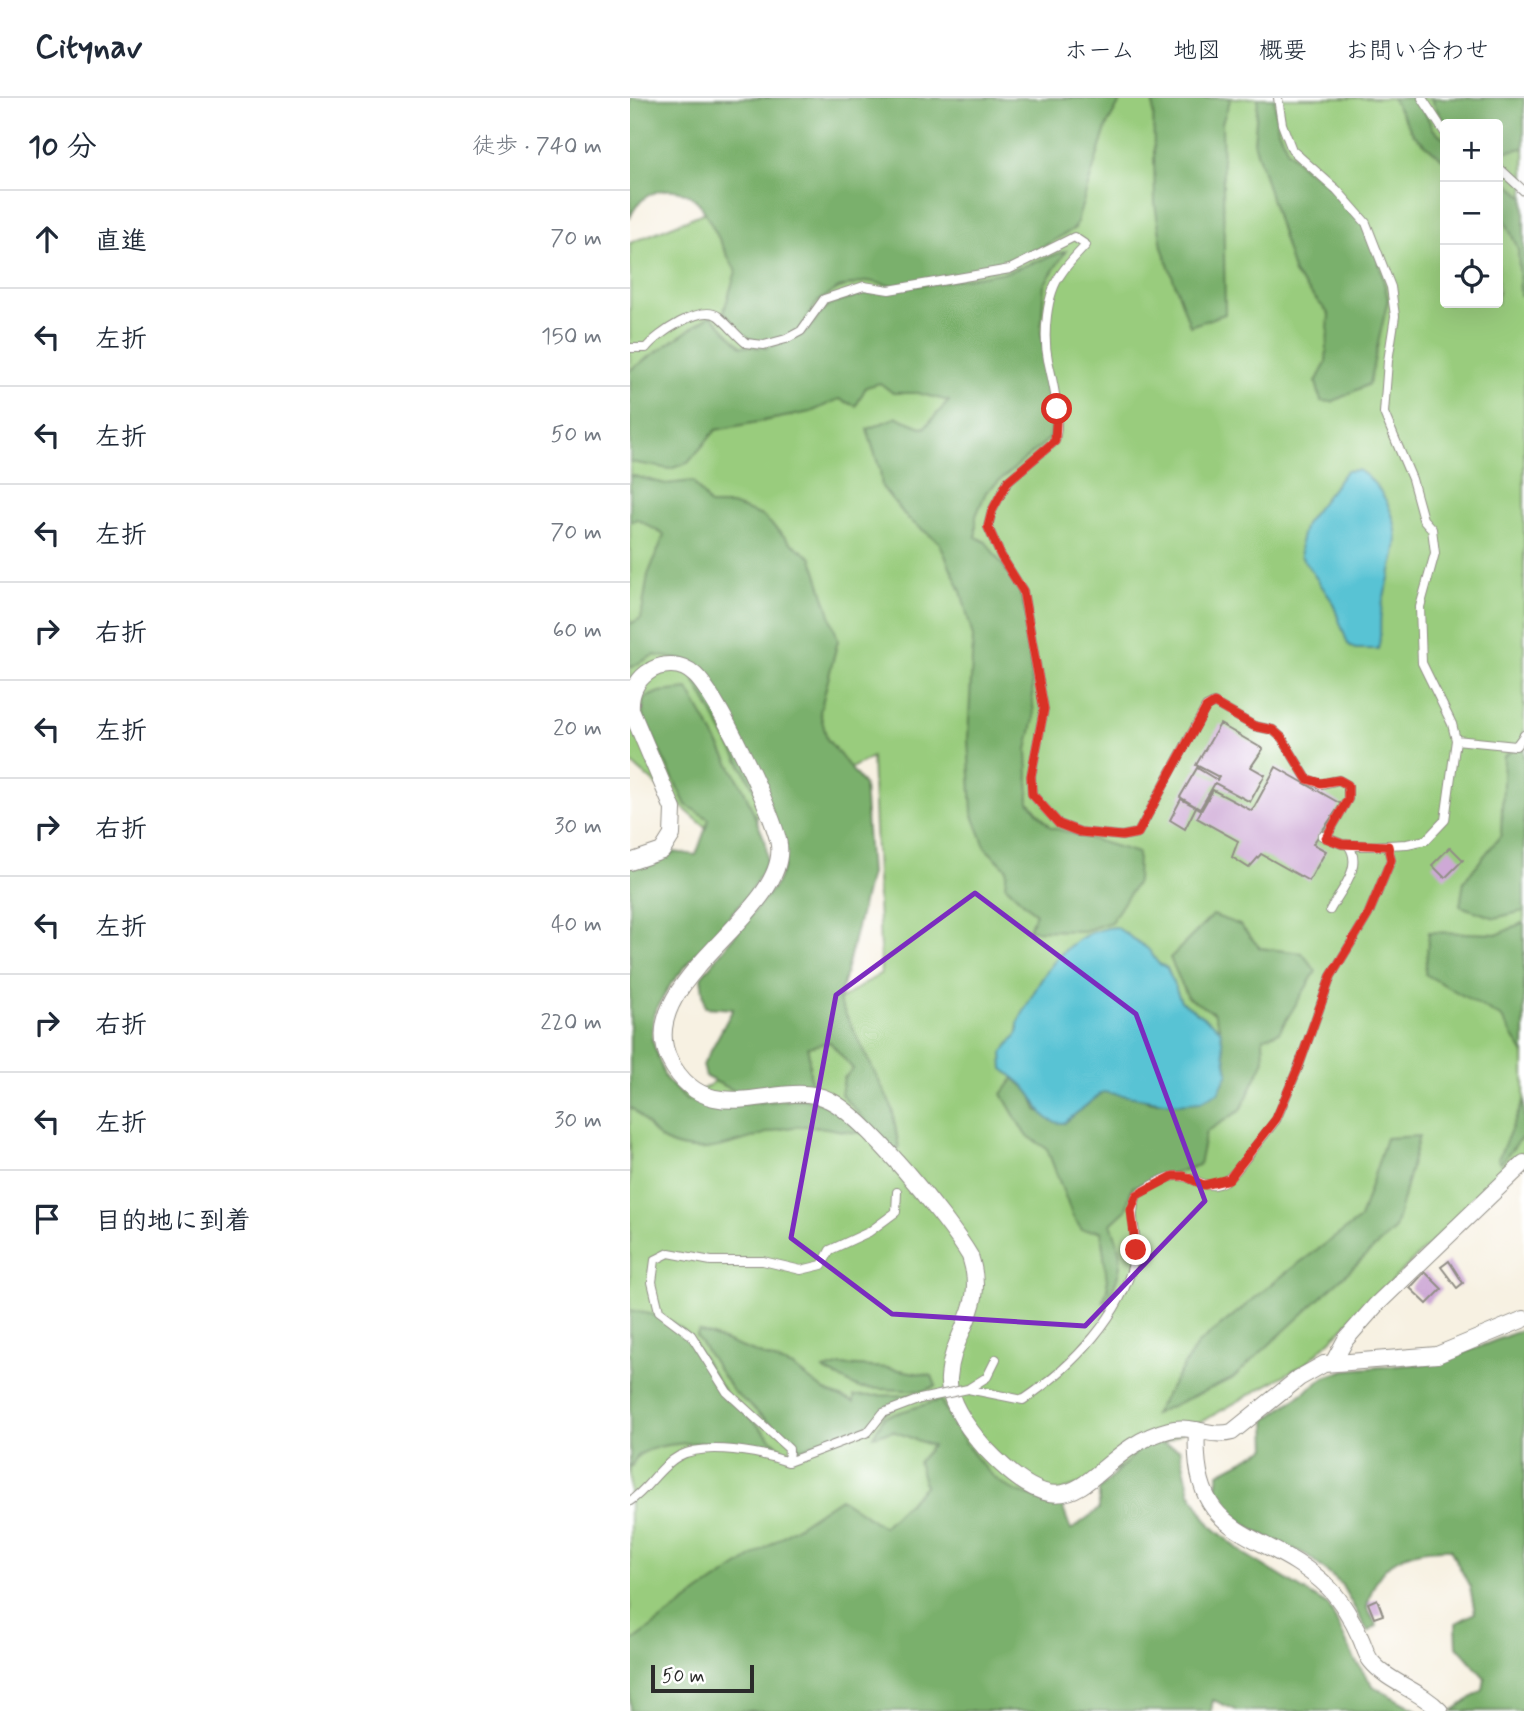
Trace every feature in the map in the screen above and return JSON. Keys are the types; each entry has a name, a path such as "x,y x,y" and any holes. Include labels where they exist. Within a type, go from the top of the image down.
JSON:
{"street":[{"path":"630,862 662,851 675,825 673,809 631,710 631,700 639,680 648,672 658,666 683,667 704,684 717,706 765,806 779,843 779,860 766,887 671,1003 665,1033 666,1048 677,1072 695,1088 729,1101 804,1094 827,1098 852,1114 963,1244 978,1278 977,1290 960,1336 949,1385 955,1403 972,1431 1013,1477 1028,1486 1063,1493 1080,1488 1143,1439 1172,1429 1197,1430 1219,1436 1232,1432 1312,1369 1334,1361 1437,1355 1524,1319"},
{"path":"1334,1361 1346,1339 1376,1305 1524,1163"},
{"path":"1197,1430 1195,1463 1216,1513 1230,1527 1307,1569 1331,1589 1359,1634 1370,1660 1385,1675 1440,1711"}],"lane":[{"path":"630,348 646,348 674,326 703,313 716,315 746,343 776,343 801,331 824,299 864,286 889,290 1010,268 1074,237 1086,245 1059,275 1050,301 1048,358 1056,399 1055,441 1008,481 992,511 988,527 1001,556 1023,591 1044,709 1031,776 1032,794 1059,824 1080,832 1122,836 1138,833 1206,708 1214,703 1254,726 1273,730 1282,738 1307,779 1321,783 1339,780 1348,785 1348,799 1324,837 1348,845 1388,846 1426,840 1445,820 1456,740 1452,724 1422,663 1420,607 1435,553 1432,529 1423,519 1412,479 1384,413 1395,316 1391,287 1367,223 1337,190 1292,150 1282,124 1278,98"},
{"path":"1422,98 1440,125"},
{"path":"1503,172 1524,191"},
{"path":"1456,740 1516,746 1524,735"},
{"path":"1330,910 1355,865 1355,853 1348,845"},
{"path":"968,1389 1023,1400 1076,1359 1113,1308 1130,1273 1136,1250 1131,1210 1137,1195 1173,1176 1184,1176 1204,1185 1229,1179 1236,1171 1276,1119 1298,1068 1331,976 1368,915 1391,860 1388,846"},
{"path":"788,1462 789,1449 727,1391 691,1335 659,1311 652,1282 655,1260 669,1253 711,1261 763,1261 801,1270 822,1265 830,1250 869,1232 896,1212 897,1192"},
{"path":"630,1501 679,1456 696,1451 759,1451 788,1462 868,1432 883,1413 920,1399 968,1389 987,1377 996,1359"}],"highlighted area":[{"path":"975,893 1136,1014 1205,1201 1085,1326 892,1314 791,1238 836,995"}],"green space":[{"path":"630,98 1122,98 1107,125 1075,228 1010,266 893,286 868,281 839,288 817,302 801,329 780,341 760,342 740,335 724,311 736,271 698,202 679,191 660,191 642,200 630,218"},
{"path":"1042,98 1524,98 1524,1153 1308,1362 1099,1479 745,1588 630,1689 630,1098 700,1091 881,973 872,757 718,838 630,762 630,243 745,196"},
{"path":"1146,98 1231,98 1222,123 1225,314 1190,326 1162,247 1155,204 1153,102"},
{"path":"1258,98 1274,98 1278,130 1288,151 1303,167 1337,192 1366,226 1376,250 1388,299 1369,384 1332,402 1321,401 1316,382 1326,362 1329,314 1294,274 1254,142"},
{"path":"1392,98 1418,98 1433,129 1440,135 1440,157 1414,135"},
{"path":"1431,98 1524,98 1524,148 1503,152 1503,119 1442,119"},
{"path":"1503,178 1524,197 1524,296 1520,295 1518,249 1503,216"},
{"path":"1066,251 1044,285 1041,330 1054,412 1050,438 986,492 976,516 976,537 986,542 1020,590 1028,625 1034,719 1027,750 1029,802 1050,827 1138,853 1137,882 1111,922 1084,931 1028,930 1036,914 1005,885 1007,869 986,849 972,813 968,739 973,637 961,591 939,542 908,519 882,487 880,470 867,429 897,417 924,428 949,401 917,393 893,393 880,383 866,387 856,406 839,399 811,412 716,430 688,463 670,469 630,462 630,370 711,315 741,346 766,348 805,333 827,306 861,294 1007,272"},
{"path":"630,475 666,484 693,481 710,505 732,505 763,516 790,542 812,558 838,640 820,712 827,739 864,785 870,874 839,1001 892,1107 899,1148 894,1153 841,1094 844,1078 853,1069 830,1042 808,1047 811,1085 735,1091 706,1077 703,1065 733,1009 705,1007 701,977 776,884 784,866 785,845 683,660 654,655 630,668 630,624 641,618 648,575 664,535 637,519 630,522"},
{"path":"688,689 744,790 766,843 767,863 750,893 672,982 654,1013 652,1039 665,1078 686,1100 718,1106 802,1099 826,1104 866,1133 807,1126 771,1132 718,1147 682,1148 659,1138 630,1107 630,863 652,862 674,852 696,855 709,819 686,805 643,717 643,699 659,692"},
{"path":"1524,743 1524,911 1495,918 1460,906 1464,881 1501,835 1504,756"},
{"path":"1213,915 1240,925 1260,948 1302,953 1316,971 1279,1032 1263,1038 1264,1060 1241,1110 1206,1132 1199,1165 1132,1187 1126,1210 1111,1224 1119,1246 1120,1262 1117,1279 1108,1300 1102,1302 1108,1289 1101,1231 1082,1230 1073,1217 1047,1149 1025,1134 1002,1094 1014,1078 1031,1093 1037,1110 1064,1123 1103,1092 1116,1092 1153,1102 1200,1102 1220,1029 1214,1013 1188,998 1170,958"},
{"path":"1524,922 1524,1054 1502,1018 1425,974 1429,932 1499,934"},
{"path":"1524,1100 1524,1135 1501,1163 1498,1159"},
{"path":"1419,1136 1395,1229 1232,1379 1154,1414 1197,1345 1288,1271 1360,1219 1386,1138"},
{"path":"630,1310 664,1317 687,1333 727,1396 783,1450 709,1443 669,1445 639,1455 630,1469"},
{"path":"1524,1329 1524,1711 1452,1711 1483,1690 1485,1678 1457,1646 1456,1623 1475,1613 1470,1587 1450,1549 1420,1551 1395,1560 1386,1568 1371,1592 1367,1608 1377,1626 1368,1632 1341,1584 1307,1555 1260,1534 1233,1516 1216,1491 1219,1473 1267,1448 1266,1420 1325,1377 1345,1370 1441,1362"},
{"path":"699,1331 793,1367 825,1391 854,1402 854,1396 912,1395 865,1426 800,1449 733,1391 696,1336"},
{"path":"841,1365 889,1368 932,1376 936,1386 923,1391 859,1388 824,1370"},
{"path":"940,1400 968,1446 993,1476 1016,1491 1061,1503 1071,1530 1099,1509 1099,1490 1150,1439 1180,1449 1190,1492 1210,1525 1243,1553 1329,1606 1356,1662 1374,1687 1418,1711 1238,1711 1213,1700 1211,1711 630,1711 630,1643 701,1591 840,1498 883,1527 925,1486 918,1462 932,1446 893,1431 873,1436 884,1417"}],"water":[{"path":"1358,470 1382,493 1395,526 1395,556 1381,612 1378,649 1355,649 1348,644 1332,601 1301,556 1300,542 1305,524 1346,471"},
{"path":"1116,927 1148,949 1158,963 1167,968 1181,1001 1220,1029 1228,1073 1218,1093 1200,1102 1176,1104 1103,1092 1064,1123 1056,1122 1045,1117 1027,1089 1003,1069 1002,1053 1018,1033 1018,1023 1026,1007 1055,961 1081,938"}],"building":[{"path":"1220,724 1263,749 1251,767 1265,775 1250,802 1215,783 1200,809 1180,797 1197,768 1217,780 1219,777 1196,765"},
{"path":"1276,767 1341,804 1313,844 1326,851 1309,881 1261,854 1249,868 1232,857 1238,841 1197,818 1213,790 1252,811"},
{"path":"1181,799 1196,807 1185,829 1170,820"},
{"path":"1450,847 1463,860 1445,878 1432,865"},
{"path":"1449,1261 1463,1283 1457,1288 1441,1267"},
{"path":"1425,1272 1442,1289 1427,1304 1410,1288"},
{"path":"1377,1599 1383,1615 1374,1618 1368,1603"}],"route":[{"path":"1057,409 1058,428 1051,448 1008,481 992,511 988,527 1010,573 1023,591 1044,709 1031,776 1032,794 1046,813 1059,824 1080,832 1122,836 1138,833 1206,708 1214,703 1254,726 1273,730 1282,738 1307,779 1321,783 1339,780 1348,785 1348,799 1326,838 1342,844 1388,846 1391,860 1368,915 1331,976 1298,1068 1276,1119 1229,1179 1215,1185 1204,1185 1184,1176 1173,1176 1137,1195 1131,1210 1136,1250"}]}
